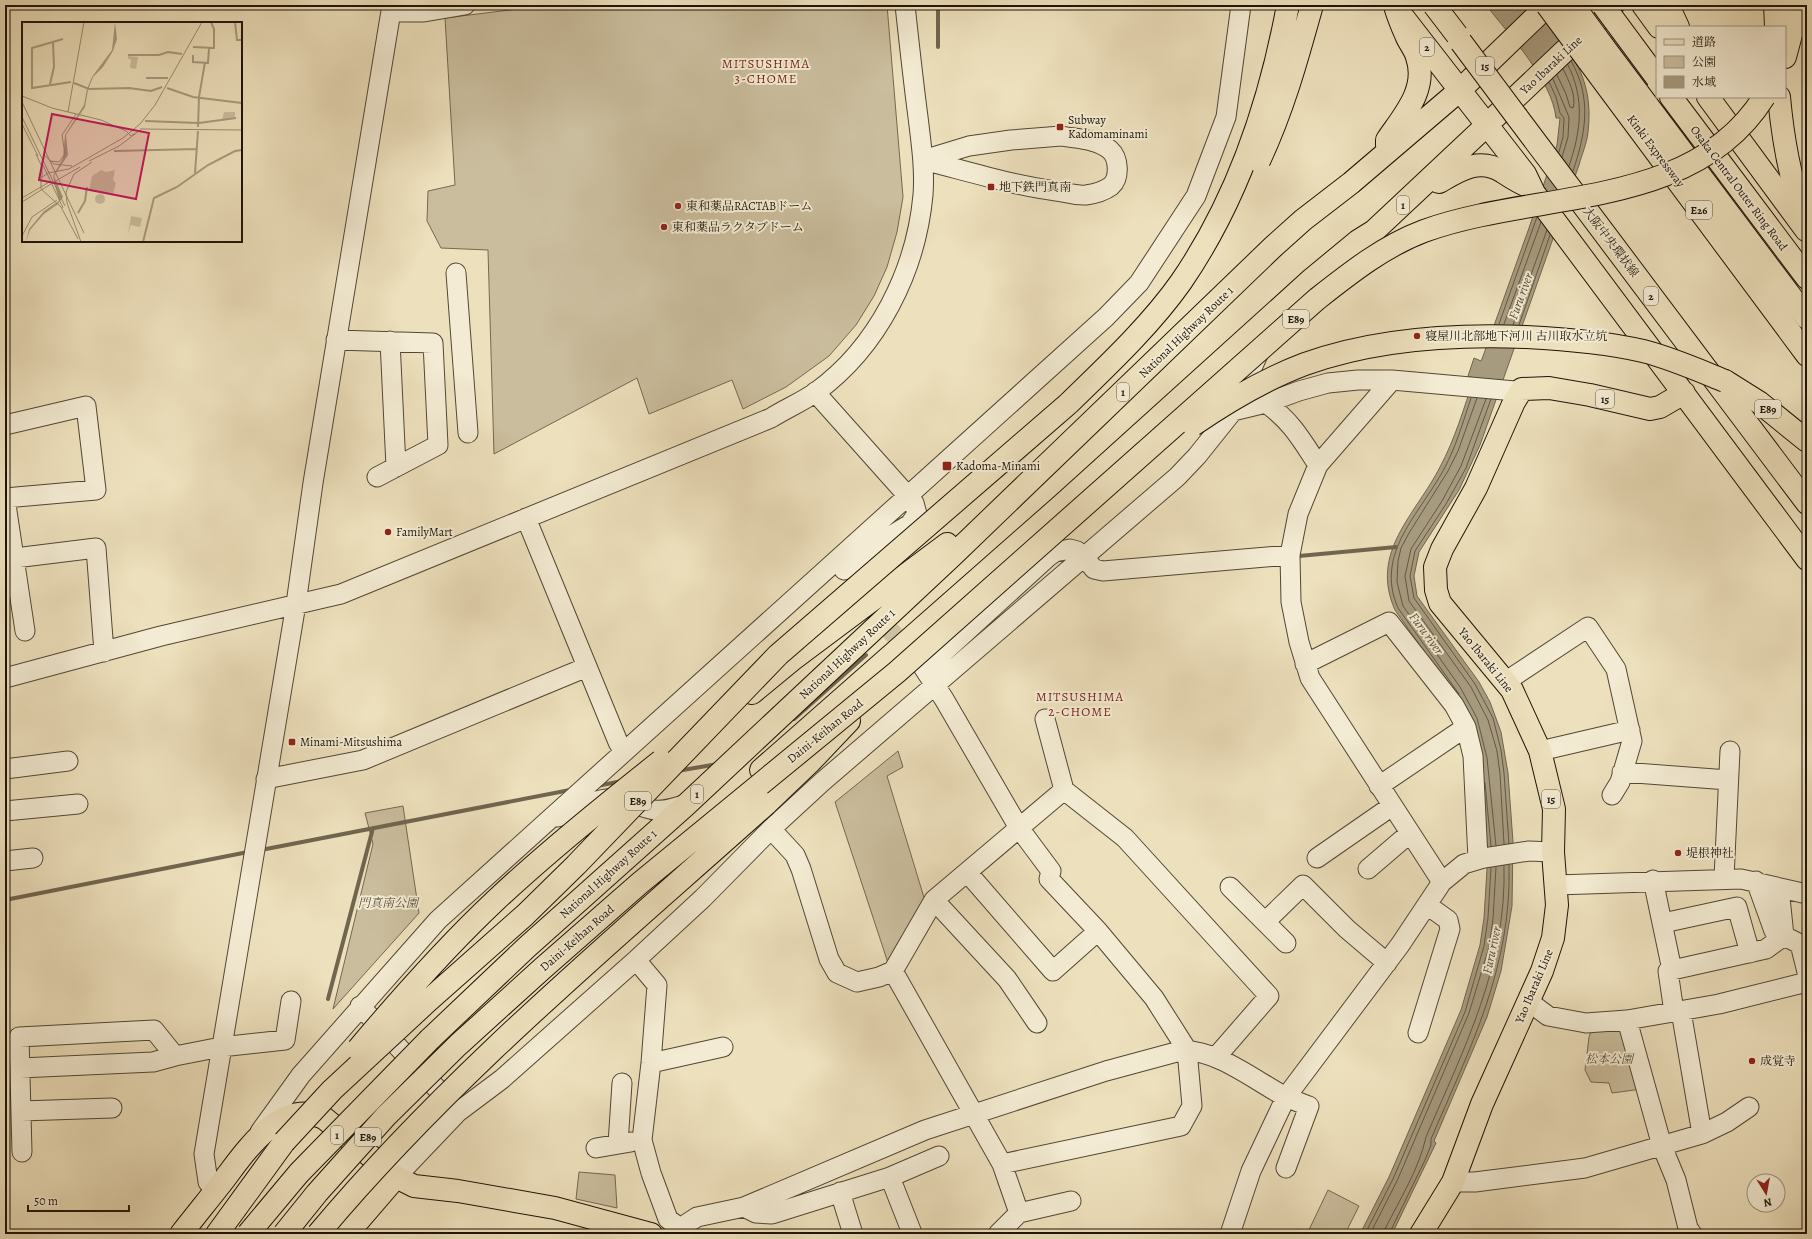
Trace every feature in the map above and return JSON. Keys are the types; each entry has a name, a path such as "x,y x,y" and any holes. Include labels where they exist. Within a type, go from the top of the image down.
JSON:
{"main road":[{"name":"E89","path":"1180,282 1210,233 1234,187 1255,137 1282,39 1288,5"},
{"name":"E89","path":"217,1234 284,1142 332,1090 429,1000 525,915 576,865 778,655 1068,404 1107,366 1145,325 1213,238 1239,198 1259,161 1275,127 1289,87 1312,5"},
{"name":"2","path":"1434,5 1779,468 1807,503"},
{"name":"Kinki Expressway","path":"1573,5 1807,318"},
{"path":"1603,5 1656,77"},
{"name":"Yao Ibaraki Line","path":"1488,124 1613,5"},
{"path":"1643,5 1658,26"},
{"path":"1670,5 1671,12 1678,26"},
{"path":"1775,5 1776,26"},
{"path":"1786,53 1793,27 1796,5"},
{"name":"2","path":"1394,6 1488,124 1525,174 1532,190 1807,559"},
{"path":"1387,152 1387,140 1409,108 1420,82 1421,70 1417,56 1406,35 1394,6"},
{"name":"Kinki Expressway","path":"1545,7 1807,355"},
{"name":"15","path":"1460,90 1545,7"},
{"name":"National Highway Route 1","path":"277,1234 312,1188 436,1046 527,947 687,804 993,517 1274,246 1303,220 1460,90"},
{"name":"Osaka Central Outer Ring Road","path":"1673,98 1802,272"},
{"path":"1709,98 1807,231"},
{"name":"E89","path":"1028,556 1318,299 1349,274 1377,255 1408,238 1439,226 1483,215 1623,188 1657,178 1685,167 1711,151 1738,130 1757,109 1763,98"},
{"path":"1779,98 1788,158 1807,224"},
{"name":"National Highway Route 1","path":"248,1234 299,1173 436,1046 539,962 662,857 920,631 1312,279 1358,241 1374,231 1411,198 1488,124"},
{"path":"1411,198 1466,167 1480,165 1496,169 1532,190"},
{"name":"E89","path":"1028,556 1184,432 1227,402 1268,380 1304,364 1338,353 1375,345 1456,337 1498,336 1551,338 1590,342 1643,351 1684,364 1725,381 1760,403 1807,441"},
{"name":"15","path":"1518,390 1549,388 1590,395 1650,409 1660,407 1684,394"},
{"name":"Yao Ibaraki Line","path":"1421,1234 1453,1182 1482,1104 1542,971 1553,938 1557,905 1553,852 1554,809 1540,751 1512,690 1440,603 1436,590 1435,567 1442,549 1476,488 1518,390"},
{"path":"284,1142 327,1086 405,994 442,954 496,900 600,809 662,760 746,699 792,660 946,545 993,517"},
{"name":"Daini-Keihan Road","path":"284,1234 317,1193 386,1116 458,1045 640,883 897,672 1028,556"},
{"path":"318,1234 397,1144 483,1058 811,762 850,720 920,631"},
{"path":"181,1234 254,1141 273,1124 290,1116 302,1114 316,1114 324,1118 396,1177 414,1186 458,1191 555,1208 651,1234"},
{"path":"348,1234 396,1177"}],"street":[{"path":"214,1191 208,1182 204,1154 296,604 313,483 336,340 392,8 424,12 465,5"},
{"path":"5,678 158,637 341,594 771,418 815,392 844,367 870,337 889,307 905,273 916,234 923,195 923,160 905,5"},
{"path":"254,1141 301,1075 360,1006 438,920 624,752 839,573 908,496 1106,317 1139,283 1196,196 1226,117 1241,5"},
{"path":"1061,136 1098,142 1111,151 1117,163 1116,179 1111,186 1098,193 1085,195 1034,188 923,160 968,146 1011,140 1061,136"},
{"path":"456,273 468,433"},
{"path":"396,1177 458,1112 502,1080 703,898 771,829 822,782 928,674 1084,557 1177,477 1197,456 1233,411 1259,354 1274,313"},
{"path":"336,340 433,343 438,445 377,477"},
{"path":"390,341 396,467"},
{"path":"1233,411 1266,403 1299,391 1328,383 1358,380 1392,380 1518,390"},
{"path":"1392,380 1318,465 1298,514 1290,555 1291,602 1299,642 1310,678 1442,882"},
{"path":"436,391 465,388"},
{"path":"815,392 908,496"},
{"path":"1266,403 1280,413 1291,424 1318,465"},
{"path":"5,425 86,406 96,490 5,498 15,558 12,584 25,631"},
{"path":"526,518 618,742 624,752"},
{"path":"15,558 96,548 104,652"},
{"path":"1084,557 1094,569 1103,571 1290,555"},
{"path":"1305,664 1389,622 1454,705 1466,727 1473,756 1481,858"},
{"path":"1505,682 1588,627 1616,669 1632,741 1620,782 1612,795"},
{"path":"266,779 363,760 587,667"},
{"path":"928,674 1019,828 1051,871 1049,880 1098,931 1154,998 1187,1050 1192,1106 1182,1126 1002,1164"},
{"path":"1045,719 1064,790 1125,838 1269,996 1216,1057"},
{"path":"1379,786 1466,727"},
{"path":"1540,751 1630,730"},
{"path":"1724,878 1730,751"},
{"path":"5,769 68,761"},
{"path":"1622,772 1728,780"},
{"path":"771,829 795,855 801,869 829,959 837,973 858,982 893,972 934,900 1064,790"},
{"path":"546,822 594,802 608,799 621,799 652,810 666,810 687,804"},
{"path":"5,811 78,804"},
{"path":"1317,858 1392,806"},
{"path":"1368,870 1410,833"},
{"path":"1230,1234 1251,1171 1286,1097 1387,963 1442,882 1464,864 1481,858 1529,851 1553,852"},
{"path":"5,861 33,858"},
{"path":"967,872 1053,971 1098,931"},
{"path":"1556,885 1653,880 1741,878 1807,894"},
{"path":"1653,880 1672,970"},
{"path":"1756,881 1774,931 1804,945 1807,972"},
{"path":"1265,922 1303,885 1347,929 1387,963"},
{"path":"1230,887 1286,943"},
{"path":"1779,888 1784,936"},
{"path":"934,900 1007,979 1037,1023"},
{"path":"1418,1033 1450,929 1448,920 1427,905"},
{"path":"1663,923 1738,907 1750,953"},
{"path":"1702,1134 1678,1011 1668,971 1766,949 1776,944 1784,936"},
{"path":"636,960 657,985 651,1063 642,1140 650,1173 668,1219 678,1231 698,1216 744,1207 925,1130 1106,1071 1187,1050 1216,1057 1286,1097 1309,1106 1286,1168"},
{"path":"893,972 1002,1164 1019,1213"},
{"path":"1528,1001 1548,1016 1586,1024 1627,1020 1719,1004 1807,982"},
{"path":"20,1068 154,1062 221,1047 285,1040 291,1001"},
{"path":"360,1006 458,1112"},
{"path":"1627,1020 1662,1146 1676,1180 1688,1228 1692,1234"},
{"path":"22,1152 19,1037 154,1030 176,1056"},
{"path":"651,1063 723,1047"},
{"path":"618,1144 622,1083"},
{"path":"1453,1182 1475,1182 1585,1168 1702,1134 1727,1122 1749,1107"},
{"path":"21,1111 112,1108"},
{"path":"596,1148 642,1140"},
{"path":"744,1207 756,1213 772,1214 890,1176 939,1156"},
{"path":"890,1176 912,1233"},
{"path":"840,1192 853,1234"},
{"path":"998,1234 1019,1213 1071,1200"}],"green space":[{"name":"東和薬品ラクタブドーム","path":"550,5 887,5 903,197 897,232 887,267 874,296 856,325 829,356 786,387 743,409 732,380 649,414 637,378 494,454 488,250 441,248 427,221 428,191 455,185 445,18"},
{"path":"898,751 903,767 887,776 926,904 889,966 835,802"},
{"name":"門真南公園","path":"403,806 419,913 333,1009 373,844 365,813"},
{"name":"松本公園","path":"1625,1024 1642,1089 1612,1093 1609,1083 1591,1082 1585,1070 1589,1037 1593,1026"},
{"path":"579,1172 615,1175 617,1208 576,1199"},
{"path":"1328,1190 1359,1206 1345,1234 1307,1234"}],"water":[{"name":"Furu river","path":"1486,5 1535,5 1568,49 1576,63 1583,78 1589,112 1586,144 1480,445 1459,490 1419,552 1414,576 1417,596 1479,682 1490,702 1501,732 1508,773 1513,842 1512,906 1501,971 1487,1017 1434,1141 1436,1143 1392,1234 1360,1234 1389,1177 1461,1010 1480,945 1484,918 1487,846 1479,759 1453,692 1395,610 1388,589 1388,570 1391,552 1399,534 1440,467 1455,434 1474,378 1468,376 1474,358 1481,361 1482,359 1557,145 1560,118 1556,118 1553,104 1547,89 1518,44"}],"waterway":[{"path":"938,5 938,47"},
{"path":"1299,556 1396,547"},
{"path":"794,719 866,655"},
{"path":"677,771 718,764"},
{"path":"597,786 622,781"},
{"path":"261,850 570,790"},
{"path":"328,999 373,828"},
{"path":"5,900 248,852"}],"tunnel":[{"path":"846,581 913,656"}],"place":[{"name":"Subway Kadomaminami","path":"1060,127"},
{"name":"地下鉄門真南","path":"991,187"},
{"name":"東和薬品RACTABドーム","path":"678,206"},
{"name":"東和薬品ラクタブドーム","path":"664,227"},
{"name":"寝屋川北部地下河川 古川取水立坑","path":"1417,336"},
{"name":"Kadoma-Minami","path":"947,466"},
{"name":"FamilyMart","path":"388,532"},
{"name":"Minami-Mitsushima","path":"292,742"},
{"name":"堤根神社","path":"1678,853"},
{"name":"成覚寺","path":"1752,1061"}],"district":[{"name":"MITSUSHIMA 3-CHOME","path":"766,70"},
{"name":"MITSUSHIMA 2-CHOME","path":"1080,704"}]}
